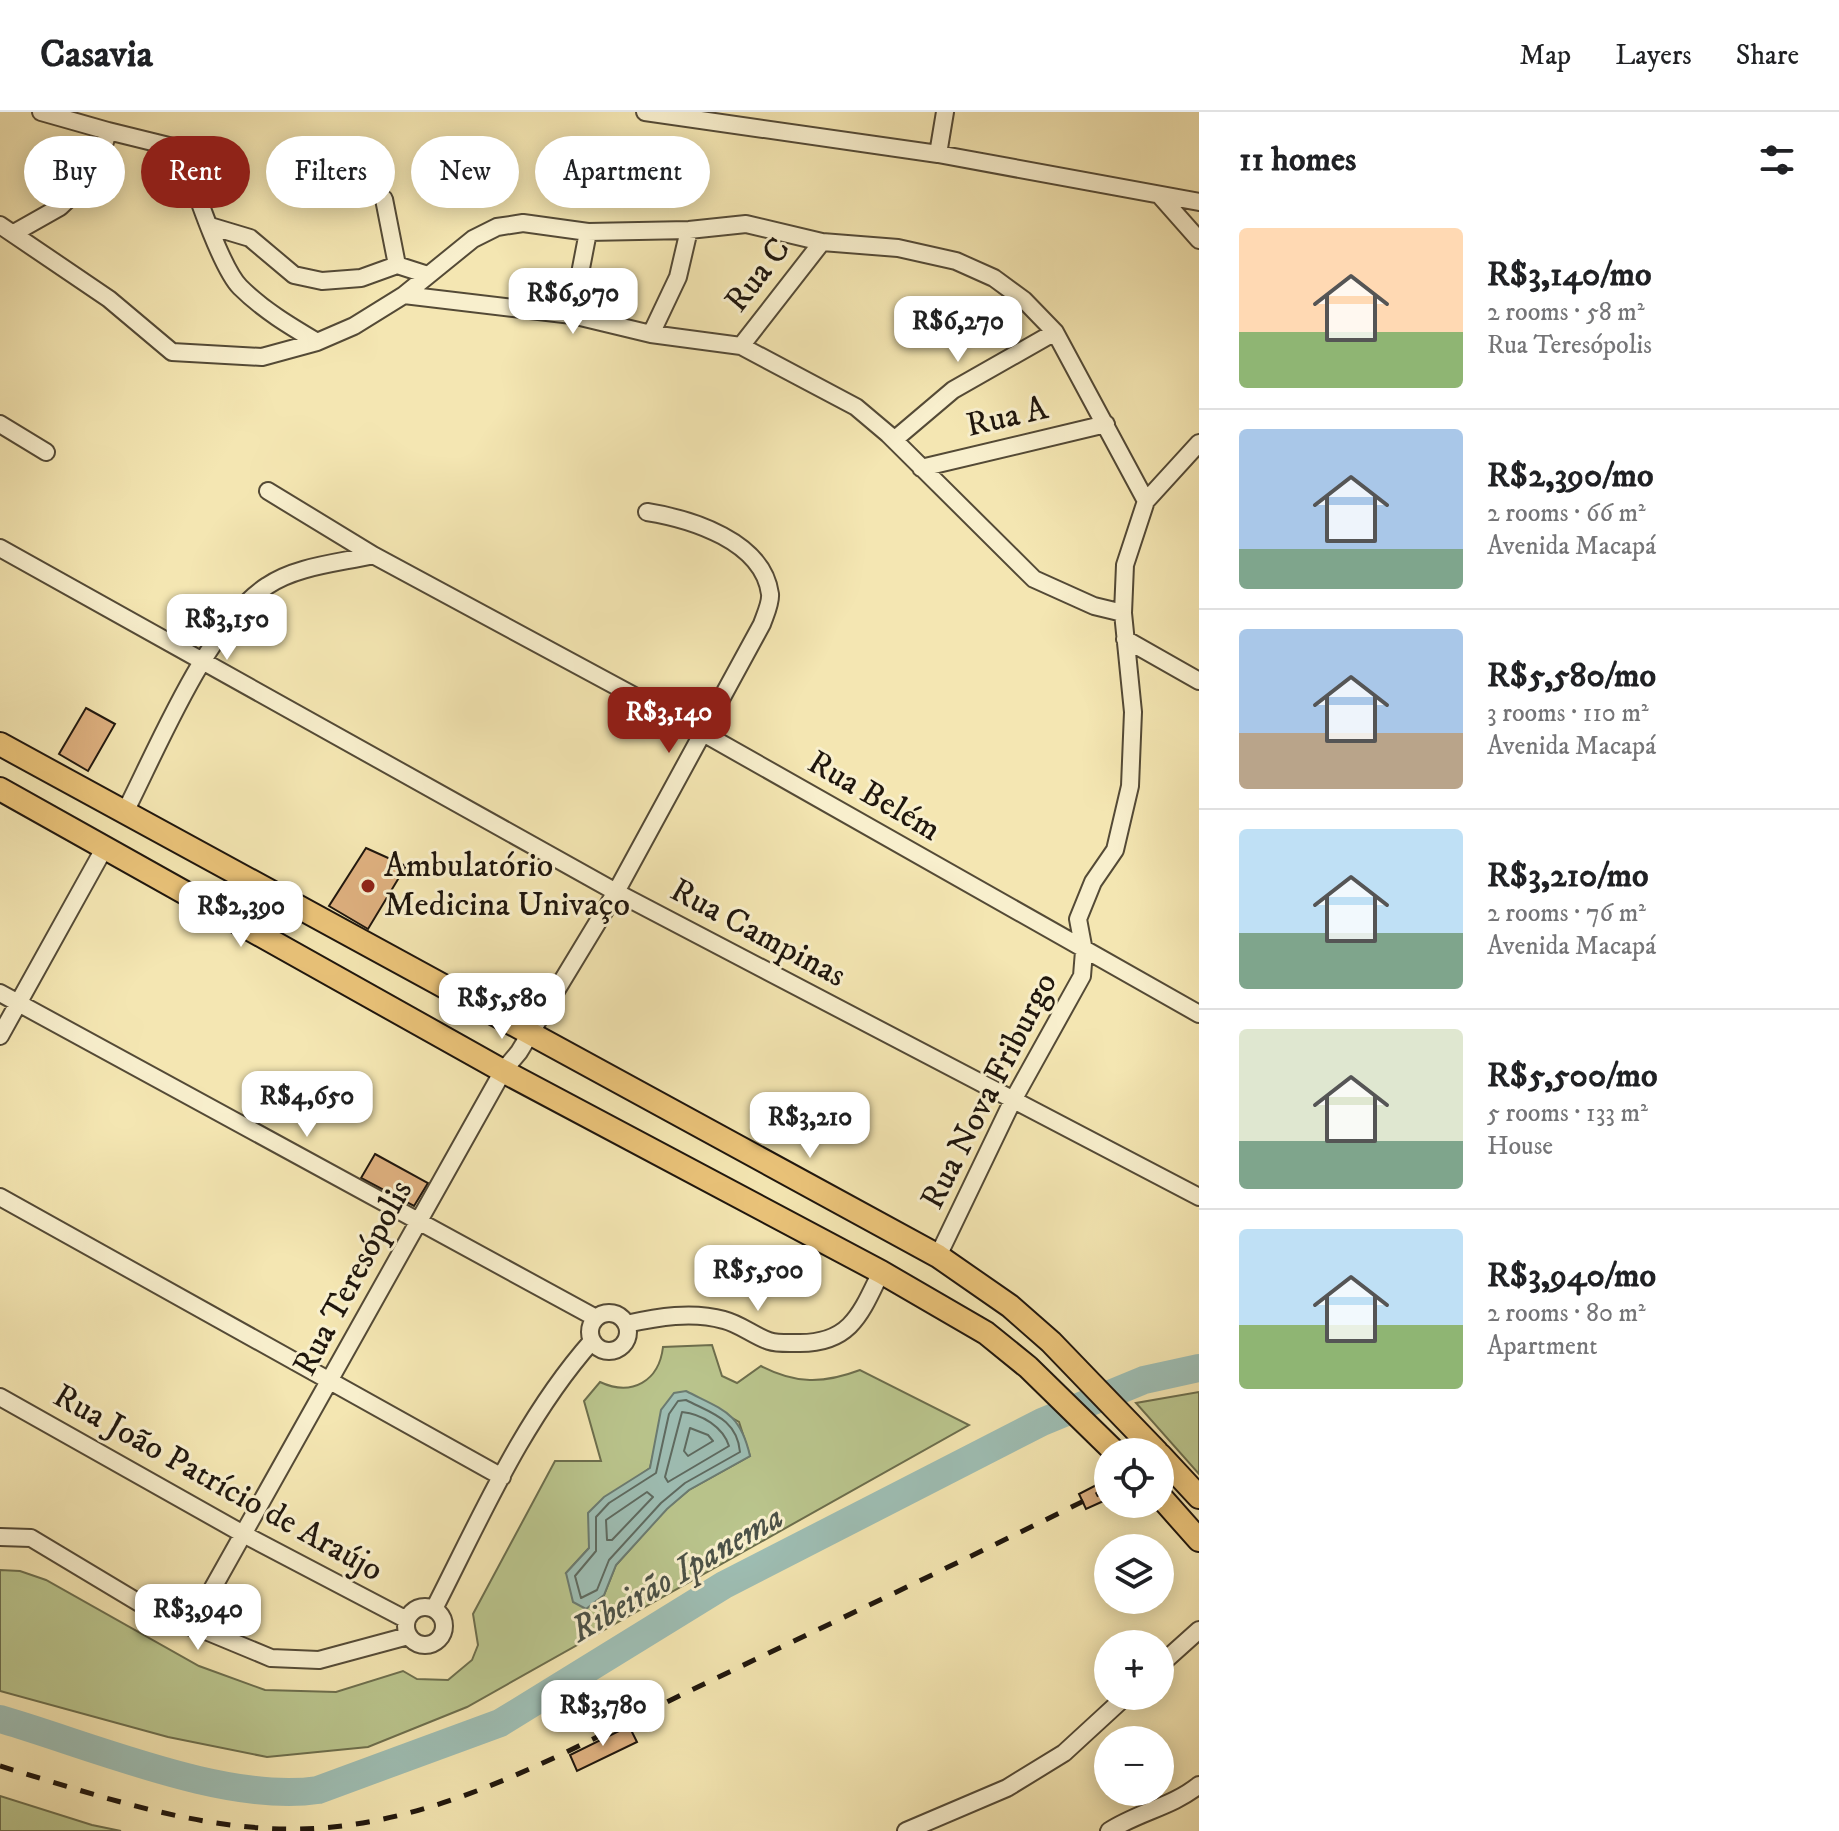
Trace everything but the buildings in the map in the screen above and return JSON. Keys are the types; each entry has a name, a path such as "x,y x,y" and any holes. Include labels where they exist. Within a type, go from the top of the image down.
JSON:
{"main road":[{"path":"0,744 938,1256 1010,1306 1051,1342 1143,1438"},
{"path":"0,789 503,1071 881,1272 986,1333 1028,1367 1101,1438"},
{"path":"1174,1470 1192,1488"},
{"path":"1174,1511 1199,1540"}],"street":[{"path":"41,112 181,149 210,226 238,285 285,323 317,342"},
{"path":"645,112 938,154 1199,202"},
{"path":"938,154 945,112"},
{"path":"7,229 60,207 96,173 108,131"},
{"path":"1161,197 1199,240"},
{"path":"386,208 397,265"},
{"path":"7,229 109,299 172,352 262,357 317,342 354,326 404,295 473,239 497,227 523,223 588,232 689,230 746,224 822,242 898,248 956,261 994,278 1024,300 1055,332 1146,501 1199,443"},
{"path":"210,226 250,238 294,275 322,281 361,278 397,265 428,275"},
{"path":"651,334 678,277 689,230"},
{"path":"572,315 588,232"},
{"name":"Rua C","path":"741,346 822,242"},
{"path":"404,295 572,315 651,334 741,346 856,407 894,440 1034,579 1094,606 1123,613"},
{"path":"894,440 953,390 1055,332"},
{"path":"0,424 46,452"},
{"name":"Rua A","path":"921,468 1106,424"},
{"name":"Rua Belém","path":"268,491 373,555 703,733 1199,1014"},
{"name":"Rua Nova Friburgo","path":"938,1256 1012,1102 1082,976 1084,951 1078,919 1093,882 1115,850 1130,786 1133,712 1123,613 1125,565 1146,501"},
{"name":"Rua Teresópolis","path":"191,1627 503,1071 531,1034 616,892 762,624 771,597 765,575 730,537 679,517 647,512"},
{"name":"Rua Campinas","path":"0,548 616,892 1012,1102 1199,1197"},
{"path":"124,814 202,662 240,610 267,585 299,572 373,555"},
{"path":"1125,639 1199,681"},
{"path":"0,1036 105,847"},
{"path":"0,993 596,1318 613,1313 626,1324 628,1337 614,1350 601,1350 592,1341 590,1329 596,1318"},
{"path":"0,1197 502,1477"},
{"path":"626,1324 665,1316 694,1316 725,1320 772,1342 817,1343 843,1334 859,1316 881,1272"},
{"path":"434,1609 502,1477 557,1380 592,1341"},
{"name":"Rua João Patrício de Araújo","path":"0,1397 408,1628"},
{"path":"0,1537 31,1538 141,1604 271,1658 319,1660 408,1628 415,1610 434,1609 443,1618 441,1637 424,1646 408,1628"},
{"path":"1174,1652 1199,1630"},
{"path":"906,1831 1007,1788 1064,1753 1111,1710"},
{"path":"1109,1831 1130,1817 1180,1800 1199,1785"},
{"path":"1180,1800 1199,1801"}],"green space":[{"path":"712,1345 722,1376 737,1383 761,1366 786,1376 810,1380 834,1378 860,1370 969,1425 467,1707 368,1747 267,1757 168,1737 0,1691 0,1570 20,1571 46,1580 199,1666 265,1690 336,1692 403,1671 417,1679 448,1680 472,1660 478,1645 473,1614 555,1461 601,1461 584,1401 600,1382 623,1388 642,1383 656,1369 663,1347","holes":["686,1392 739,1422 750,1456 689,1490 666,1509 616,1565 604,1595 566,1573 589,1548 632,1481 650,1468 656,1442"]},
{"path":"1199,1392 1199,1474 1174,1446 1174,1438 1167,1438 1136,1403"},
{"path":"0,1796 92,1825 121,1831 0,1831"}],"water":[{"path":"686,1391 720,1408 735,1421 750,1456 689,1490 667,1509 616,1565 604,1595 586,1609 573,1602 566,1573 589,1548 588,1513 604,1497 650,1468 661,1410 674,1393"}],"waterway":[{"name":"Ribeirão Ipanema","path":"0,1719 201,1781 282,1792 318,1790 500,1723 724,1585 1042,1422 1144,1380 1199,1368"}],"railway":[{"path":"0,1766 148,1809 224,1824 300,1829 354,1824 407,1814 458,1798 560,1755 1094,1496"}],"place":[{"name":"Ambulatório Medicina Univaço","path":"368,886"}]}
